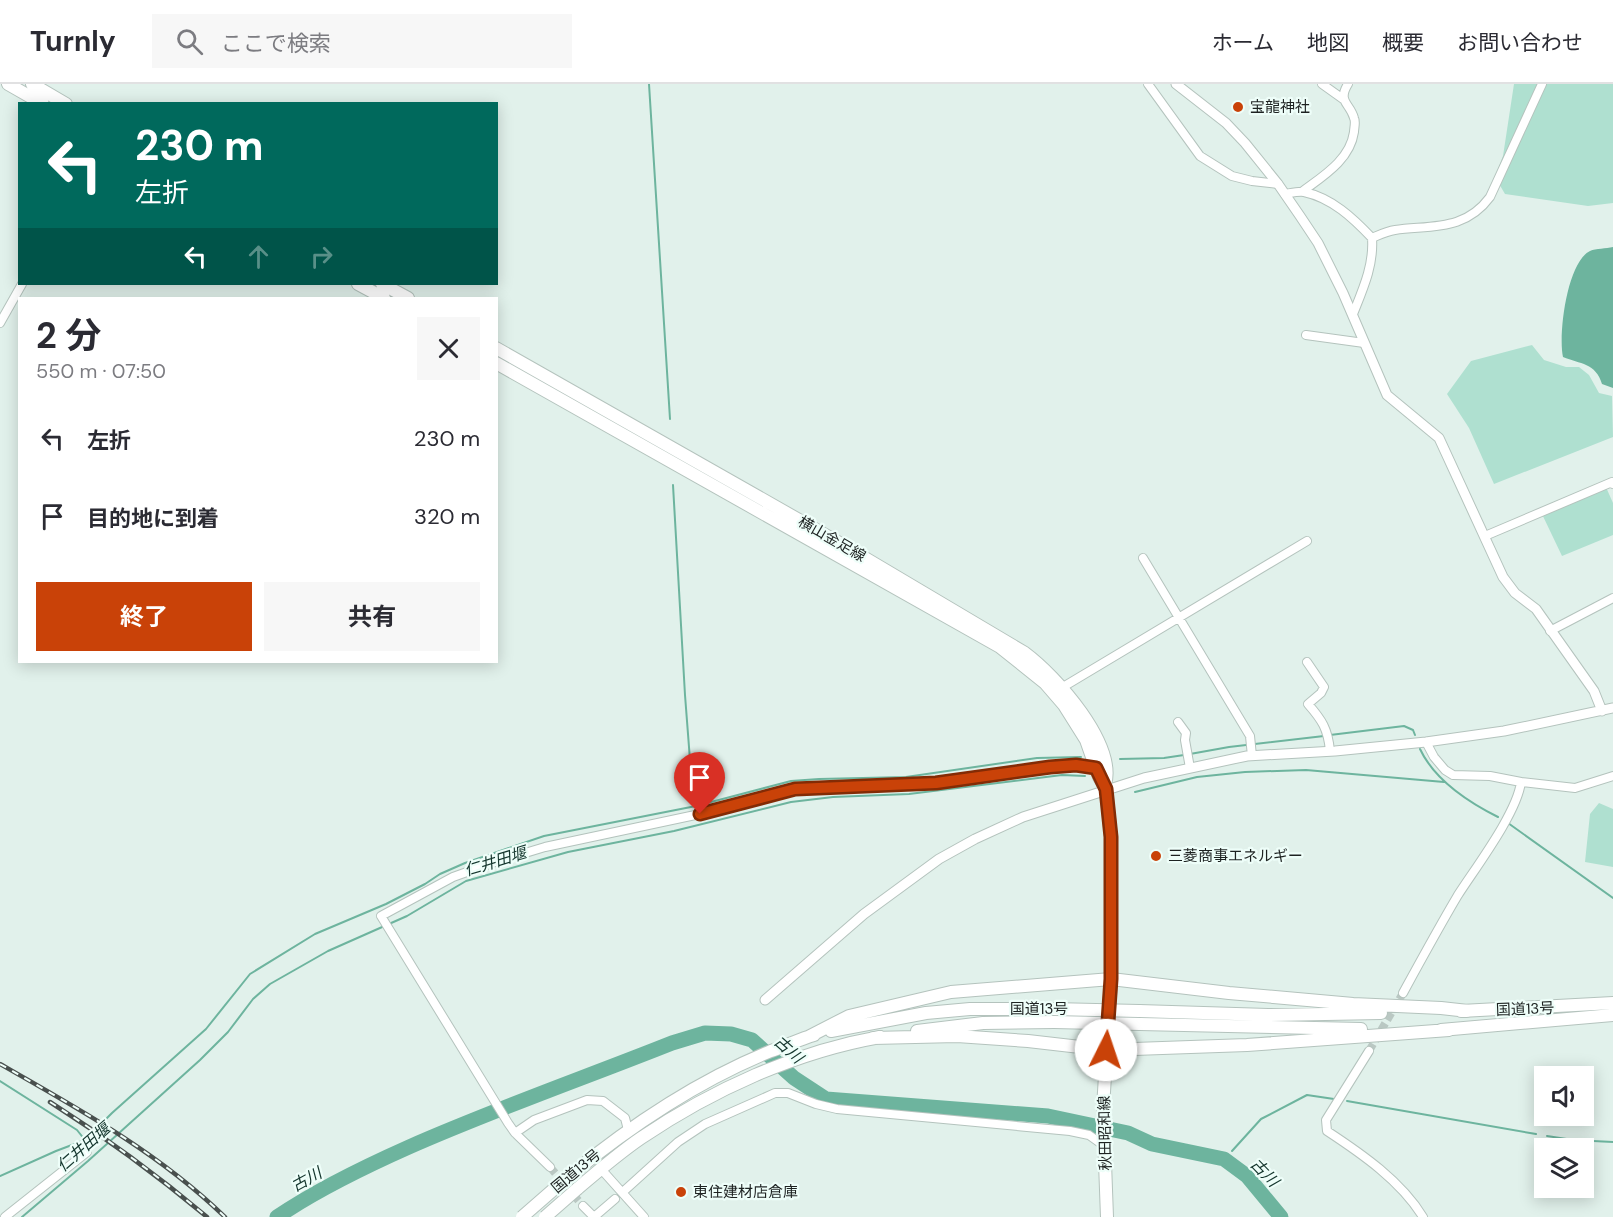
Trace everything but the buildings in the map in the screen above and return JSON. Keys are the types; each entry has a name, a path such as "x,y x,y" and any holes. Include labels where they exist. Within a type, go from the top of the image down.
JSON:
{"main road":[{"path":"8,84 40,102"},
{"path":"32,84 63,102"},
{"path":"360,285 382,297"},
{"path":"384,285 406,297"},
{"name":"横山金足線","path":"498,349 993,632 1038,663 1058,690 1081,732 1099,777 1106,787"},
{"name":"横山金足線","path":"498,364 1000,647 1058,690 1082,713 1097,741 1108,775 1106,787 1111,837 1111,979 1106,1050"},
{"path":"808,1036 849,1016 951,992 1111,979 1229,993 1468,1011"},
{"name":"国道13号","path":"545,1217 640,1138 702,1101 792,1060 873,1038 983,1023 1139,1017 1468,1011 1613,1003"},
{"name":"国道13号","path":"522,1217 569,1176 628,1130 699,1086 756,1057 808,1036 853,1025 926,1013 970,1009 1053,1009 1139,1017 1449,1030 1613,1015"},
{"path":"873,1038 957,1036 1106,1050 1248,1045 1449,1030"},
{"name":"秋田昭和線","path":"1106,1050 1103,1145 1107,1217"}],"street":[{"path":"1148,84 1200,156 1232,176 1278,184"},
{"path":"1176,84 1226,123 1245,143 1285,194 1318,243 1353,314 1387,396 1439,438 1503,578 1515,593 1536,609 1594,691 1602,711"},
{"path":"1285,194 1303,191 1333,168 1353,140 1355,119 1343,99 1322,84"},
{"path":"1343,99 1344,90 1348,84"},
{"path":"1372,238 1392,230 1446,226 1471,216 1483,206 1490,196 1542,84"},
{"path":"1303,191 1345,212 1372,238 1373,252 1366,281 1353,314"},
{"path":"0,323 21,285"},
{"path":"1306,335 1364,343"},
{"path":"1485,536 1612,482 1613,484"},
{"path":"1058,690 1307,541"},
{"path":"1143,558 1179,617 1252,749"},
{"path":"1550,631 1613,598"},
{"path":"1307,662 1324,687 1321,693 1308,704 1319,716 1328,733 1330,746"},
{"path":"765,1000 864,914 939,859 1023,817 1106,787 1189,759 1252,749 1426,741 1504,730 1613,708"},
{"path":"1178,722 1186,733 1189,759"},
{"path":"1426,741 1434,757 1445,770 1453,775 1530,781 1575,788 1613,776"},
{"path":"550,1167 515,1133 508,1123 381,916 453,877 492,863 545,847 700,814 795,789 936,783 1076,765 1096,768"},
{"path":"1403,993 1503,824 1520,791 1521,782"},
{"path":"1369,1051 1326,1120 1327,1131 1356,1150 1386,1176 1414,1204 1420,1216"},
{"path":"625,1190 678,1142 705,1124 775,1093 788,1093 837,1109 1070,1131 1089,1135 1103,1145"},
{"path":"515,1133 534,1120 587,1100 603,1101 625,1118 628,1130"},
{"path":"5,1217 87,1152"},
{"path":"601,1169 644,1217"},
{"path":"583,1206 594,1217 615,1199"}],"shaded area":[{"path":"1514,84 1613,84 1613,203 1588,206 1505,194 1495,177 1503,156"},
{"path":"1613,247 1613,388 1602,384 1592,368 1563,357 1562,333 1566,300 1575,269 1590,251"},
{"path":"1532,345 1544,360 1566,367 1579,367 1589,375 1599,393 1612,396 1613,437 1494,484 1469,428 1447,394 1471,361"},
{"path":"1605,485 1613,503 1613,535 1562,556 1541,512"},
{"path":"1599,803 1613,809 1613,867 1585,862 1590,814"}],"waterway":[{"path":"649,84 670,419"},
{"path":"673,485 685,695 692,786 696,806"},
{"path":"1330,735 1404,726 1413,730 1415,735"},
{"path":"1190,754 1324,736"},
{"path":"1420,749 1443,781 1475,805 1498,817"},
{"path":"1120,759 1184,755"},
{"path":"0,1176 85,1140 206,1029 250,974 315,934 386,904 465,863 544,836 696,806 791,781 906,777 1037,758 1081,757"},
{"path":"1135,792 1197,777 1245,772 1306,770 1444,782"},
{"name":"仁井田堰","path":"22,1217 200,1060 228,1032 253,999 270,984 328,951 407,916 466,881 568,852 674,831 791,802 833,797 909,794 1062,775 1085,776"},
{"path":"1508,823 1613,898"},
{"name":"古川","path":"277,1217 342,1179 441,1133 672,1043 705,1033 731,1034 752,1040 794,1078 826,1099 1048,1116 1128,1133 1152,1144 1224,1159 1247,1176 1281,1217"},
{"path":"0,1081 77,1130 85,1140"},
{"path":"1232,1151 1261,1119 1307,1095 1334,1099"},
{"path":"1347,1101 1536,1134"},
{"path":"1547,1136 1613,1142"}],"tunnel":[{"path":"1369,1051 1403,993"},
{"path":"550,1167 583,1206"}],"railway":[{"path":"0,1064 89,1115 146,1152 200,1194 225,1217"},
{"path":"50,1102 130,1157 207,1217"}],"place":[{"name":"宝龍神社","path":"1238,107"},
{"name":"三菱商事エネルギー","path":"1156,856"},
{"name":"東住建材店倉庫","path":"681,1192"}],"route":[{"path":"700,814 795,789 936,783 1076,765 1096,768 1106,789 1111,837 1111,979 1106,1050"}]}
